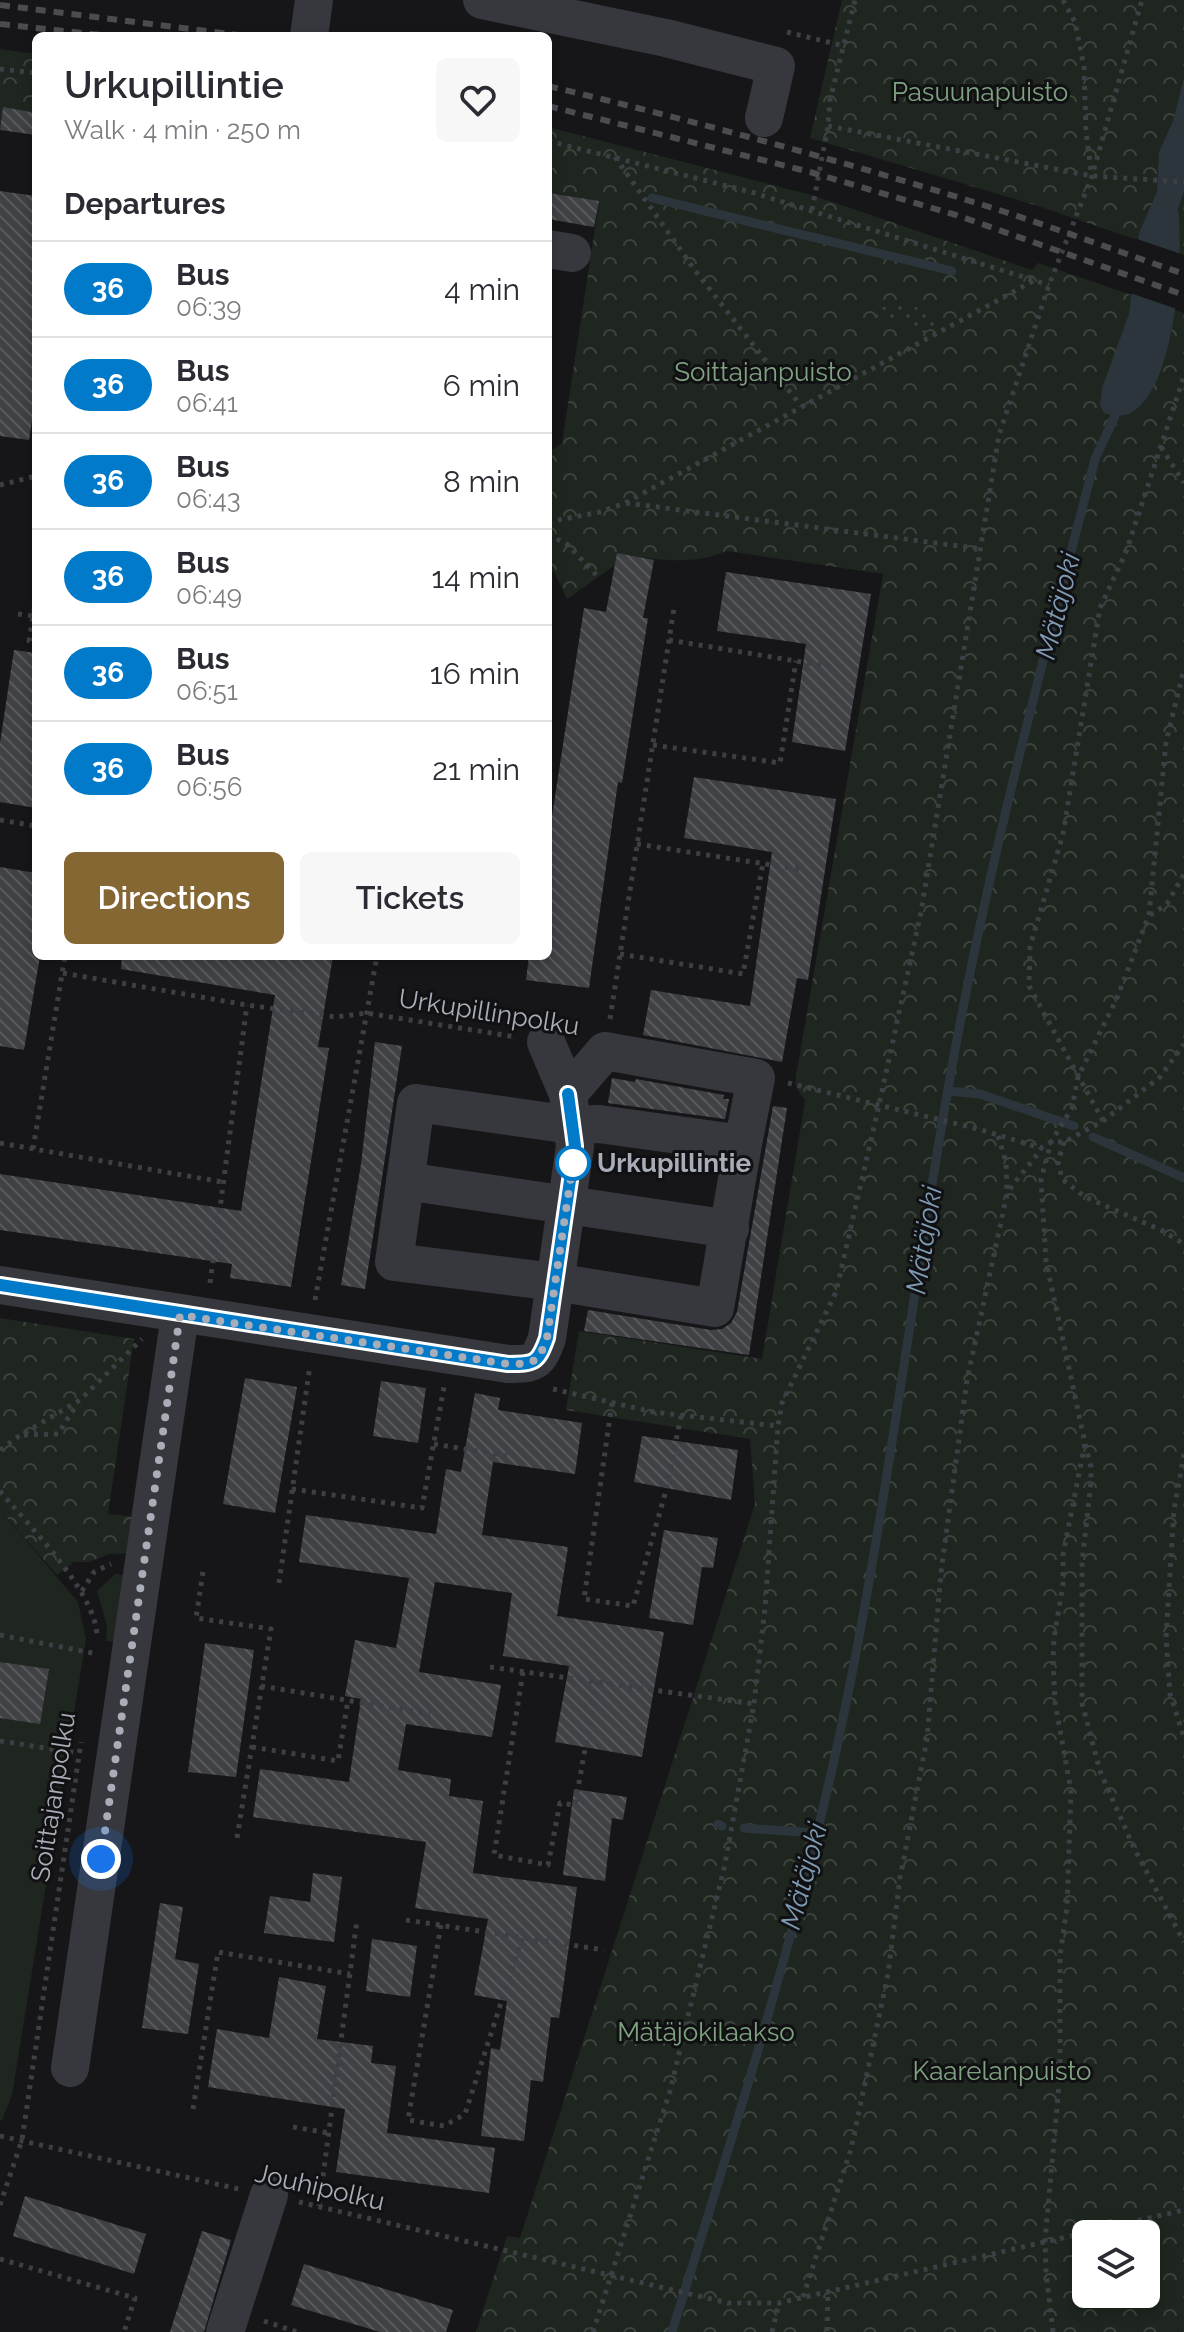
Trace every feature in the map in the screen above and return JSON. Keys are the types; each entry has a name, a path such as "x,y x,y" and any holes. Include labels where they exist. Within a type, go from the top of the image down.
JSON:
{"street":[{"path":"310,32 314,0"},
{"path":"482,0 666,38 776,66 764,118"},
{"path":"0,1285 508,1364 533,1363 541,1356 547,1338 575,1146 570,1109 546,1042"},
{"path":"570,1109 605,1051 756,1078 715,1308 555,1282 394,1262 416,1103 570,1109 599,1124 743,1144"},
{"path":"405,1181 730,1229"},
{"path":"70,2068 107,1660 180,1315"},
{"path":"225,2332 269,2195"}],"path":[{"path":"812,210 830,100 855,0"},
{"path":"1063,0 1075,22 1084,67 1086,132 1092,176"},
{"path":"593,2332 673,2076 725,1864 754,1704 782,1403 836,1292 879,1105 921,912 999,435 1049,285 1092,176 1142,0"},
{"path":"0,69 32,73"},
{"path":"828,126 1092,176 1184,182"},
{"path":"552,142 812,210 1049,285"},
{"path":"614,156 694,269 801,406"},
{"path":"552,521 600,512 625,503 1035,280"},
{"path":"1103,1121 1029,986 1030,947 1063,834 1100,608 1126,552 1184,376"},
{"path":"1161,446 1184,483"},
{"path":"0,485 32,477"},
{"path":"625,503 982,549"},
{"path":"552,536 568,545 598,577"},
{"path":"605,1051 674,608"},
{"path":"18,614 32,616"},
{"path":"32,622 29,641 32,641"},
{"path":"669,640 832,667"},
{"path":"653,745 780,763 796,661"},
{"path":"1184,669 1166,742 1149,915 1117,998 1078,1077 1072,1108 1051,1142 1041,1180 1046,1261 1091,1467 1082,1563 1082,1703 1100,1771 1134,1848 1184,1942"},
{"path":"0,820 32,825"},
{"path":"637,844 804,870"},
{"path":"620,954 743,974 763,863"},
{"path":"1149,915 1167,904 1184,874"},
{"path":"33,1149 65,960"},
{"path":"315,1300 376,960"},
{"name":"Urkupillinpolku","path":"63,973 247,1005 336,1017 366,1013 546,1042"},
{"path":"210,1283 247,1005"},
{"path":"1007,1194 1041,1148 1051,1142 1064,1142 1103,1121 1160,1077 1184,1044"},
{"path":"795,1085 899,1108 1041,1148"},
{"path":"803,2297 851,2149 888,1974 900,1878 927,1739 941,1572 967,1380 1007,1194 1006,1162 998,1135"},
{"path":"1064,1142 1058,1162 1062,1179 1085,1197 1161,1230 1184,1244"},
{"path":"0,1143 222,1182"},
{"path":"19,1436 58,1434 80,1400 147,1335 180,1315"},
{"path":"279,1583 310,1360"},
{"path":"526,1364 550,1388 681,1416 778,1426"},
{"path":"292,1489 422,1508 445,1380"},
{"path":"0,1450 80,1400"},
{"path":"612,1403 584,1599 633,1606 665,1494 681,1416"},
{"path":"1053,2332 1045,2241 1060,2074 1060,1956 1067,1907 1071,1791 1055,1702 1054,1638 1063,1584 1063,1555 1085,1443"},
{"path":"434,1444 513,1457"},
{"path":"1184,1454 1174,1510 1166,1637 1170,1694 1184,1737"},
{"path":"0,1491 82,1591 107,1660"},
{"path":"203,1572 196,1618 271,1629 236,1844"},
{"path":"0,1635 107,1660"},
{"path":"490,1667 754,1704"},
{"path":"523,1672 494,1855 548,1865 560,1803 575,1805 597,1682"},
{"path":"261,1686 430,1714"},
{"path":"252,1747 338,1761 348,1700"},
{"name":"Soittajanpolku","path":"0,2205 22,2140 81,1739"},
{"path":"0,1741 79,1753"},
{"path":"319,2206 357,1920"},
{"path":"406,1920 604,1950"},
{"path":"441,1925 408,2120 444,2126 465,2114 522,1938"},
{"path":"193,2109 218,1952 350,1974"},
{"path":"293,2127 329,2133"},
{"name":"Jouhipolku","path":"0,2136 319,2206 728,2303 779,2303 1184,2210"},
{"path":"0,2259 135,2298 124,2332"},
{"path":"827,2331 828,2290"},
{"path":"772,2332 779,2303"}],"green space":[{"name":"Pasuunapuisto","path":"842,0 1184,0 1184,256 1038,206 810,138"},
{"path":"0,49 32,53 32,112 3,108 0,129"},
{"path":"552,128 815,196 1032,270 1038,263 1184,313 1184,2332 476,2332 507,2236 520,2238 755,1504 750,1439 566,1410 579,1331 762,1359 805,1101 795,1085 796,1076 883,574 726,551 687,560 617,553 615,565 567,599 552,572 552,450 562,443 599,202 552,194"},
{"path":"896,302 919,308 937,324 923,333 897,320 879,322 874,311"},
{"path":"0,1318 134,1339 108,1514 137,1517 132,1553 109,1554 89,1562 74,1562 57,1575 0,1510"},
{"path":"0,1510 78,1602 86,1639 12,2095 2,2120 0,2120"},
{"path":"115,1574 128,1576 117,1642 106,1641 107,1626 97,1591"}],"shaded area":[{"path":"1184,78 1184,191 1178,209 1177,288 1166,352 1157,380 1144,402 1128,414 1104,413 1100,405 1102,388 1129,314 1139,233 1157,192 1159,152 1173,121"}],"pier":[{"path":"1134,238 1184,255 1183,311 1127,292"}],"building":[{"path":"3,107 32,112 32,134 0,130"},
{"path":"0,191 32,195 32,421 29,440 0,436"},
{"path":"552,194 599,201 594,227 552,220"},
{"path":"617,553 654,560 643,618 648,618 622,783 618,782 589,988 526,980 528,960 552,960 552,816 584,608 606,612"},
{"path":"726,572 871,594 845,751 792,742 806,644 717,631"},
{"path":"14,650 32,652 32,807 0,802 0,743"},
{"path":"694,777 836,799 808,980 797,978 782,1062 643,1035 651,990 750,1006 772,852 684,838"},
{"path":"0,867 32,872 32,960 39,960 24,1050 0,1046"},
{"path":"122,960 332,960 318,1047 329,1048 291,1287 230,1278 232,1264 0,1230 0,1174 241,1211 275,995 121,969"},
{"path":"375,1042 402,1046 365,1289 341,1285 361,1164"},
{"path":"612,1078 635,1082 636,1079 724,1095 723,1099 729,1099 725,1119 608,1103"},
{"path":"773,1106 787,1108 749,1355 584,1331 588,1310 711,1330 722,1329 731,1323 737,1312"},
{"path":"245,1378 297,1387 275,1513 223,1504"},
{"path":"381,1381 426,1388 418,1443 373,1436"},
{"path":"475,1393 500,1398 498,1410 582,1423 575,1474 493,1462 482,1535 568,1547 557,1616 664,1632 642,1757 555,1742 569,1666 503,1656 512,1593 435,1582 419,1672 501,1685 492,1737 406,1724 398,1770 451,1779 449,1796 483,1801 473,1873 577,1887 559,2018 551,2017 543,2082 531,2080 524,2141 481,2136 491,2048 500,2050 507,2001 474,1995 488,1919 415,1908 426,1842 253,1817 260,1769 349,1782 361,1699 345,1696 355,1640 396,1648 409,1578 299,1562 306,1515 436,1534 446,1469 461,1472"},
{"path":"642,1436 738,1450 731,1500 634,1482"},
{"path":"664,1530 718,1538 713,1568 702,1567 693,1625 649,1618"},
{"path":"205,1643 254,1650 236,1777 188,1772"},
{"path":"0,1662 49,1669 40,1724 0,1718"},
{"path":"574,1789 627,1797 623,1820 612,1818 605,1881 563,1875"},
{"path":"313,1873 342,1877 334,1942 264,1933 270,1896 310,1902"},
{"path":"160,1903 183,1907 175,1959 199,1964 188,2034 142,2028"},
{"path":"372,1939 417,1946 410,1997 366,1991"},
{"path":"279,1977 326,1986 317,2039 373,2046 371,2063 396,2066 387,2133 495,2148 489,2193 336,2172 345,2109 208,2087 217,2029 269,2038"},
{"path":"25,2196 146,2234 134,2274 13,2236"},
{"path":"202,2231 231,2240 204,2332 170,2332"},
{"path":"304,2264 453,2310 446,2332 380,2332 291,2305"}],"waterway":[{"path":"652,198 952,271"},
{"name":"Mätäjoki","path":"672,2332 777,1985 831,1774 865,1604 948,1089 979,930 1015,772 1095,459 1115,416"},
{"path":"948,1091 980,1094 1074,1126"},
{"path":"1093,1137 1184,1178"},
{"path":"718,1824 722,1826"},
{"path":"744,1828 815,1833"}],"railway":[{"path":"0,5 214,32"},
{"path":"0,24 73,32"},
{"path":"552,87 875,172 1008,213 1184,274"},
{"path":"552,107 810,172 956,215 1184,295"}],"bus line":[{"name":"36","path":"0,1285 508,1364 533,1363 541,1356 547,1338 575,1146 568,1094"}],"place":[{"name":"Urkupillintie","path":"573,1163"}],"route":[{"path":"101,1859 180,1315 508,1364 533,1363 541,1356 547,1338 573,1163"}],"park label":[{"name":"Soittajanpuisto","path":"763,372"},
{"name":"Mätäjokilaakso","path":"706,2032"},
{"name":"Kaarelanpuisto","path":"1002,2071"}]}
